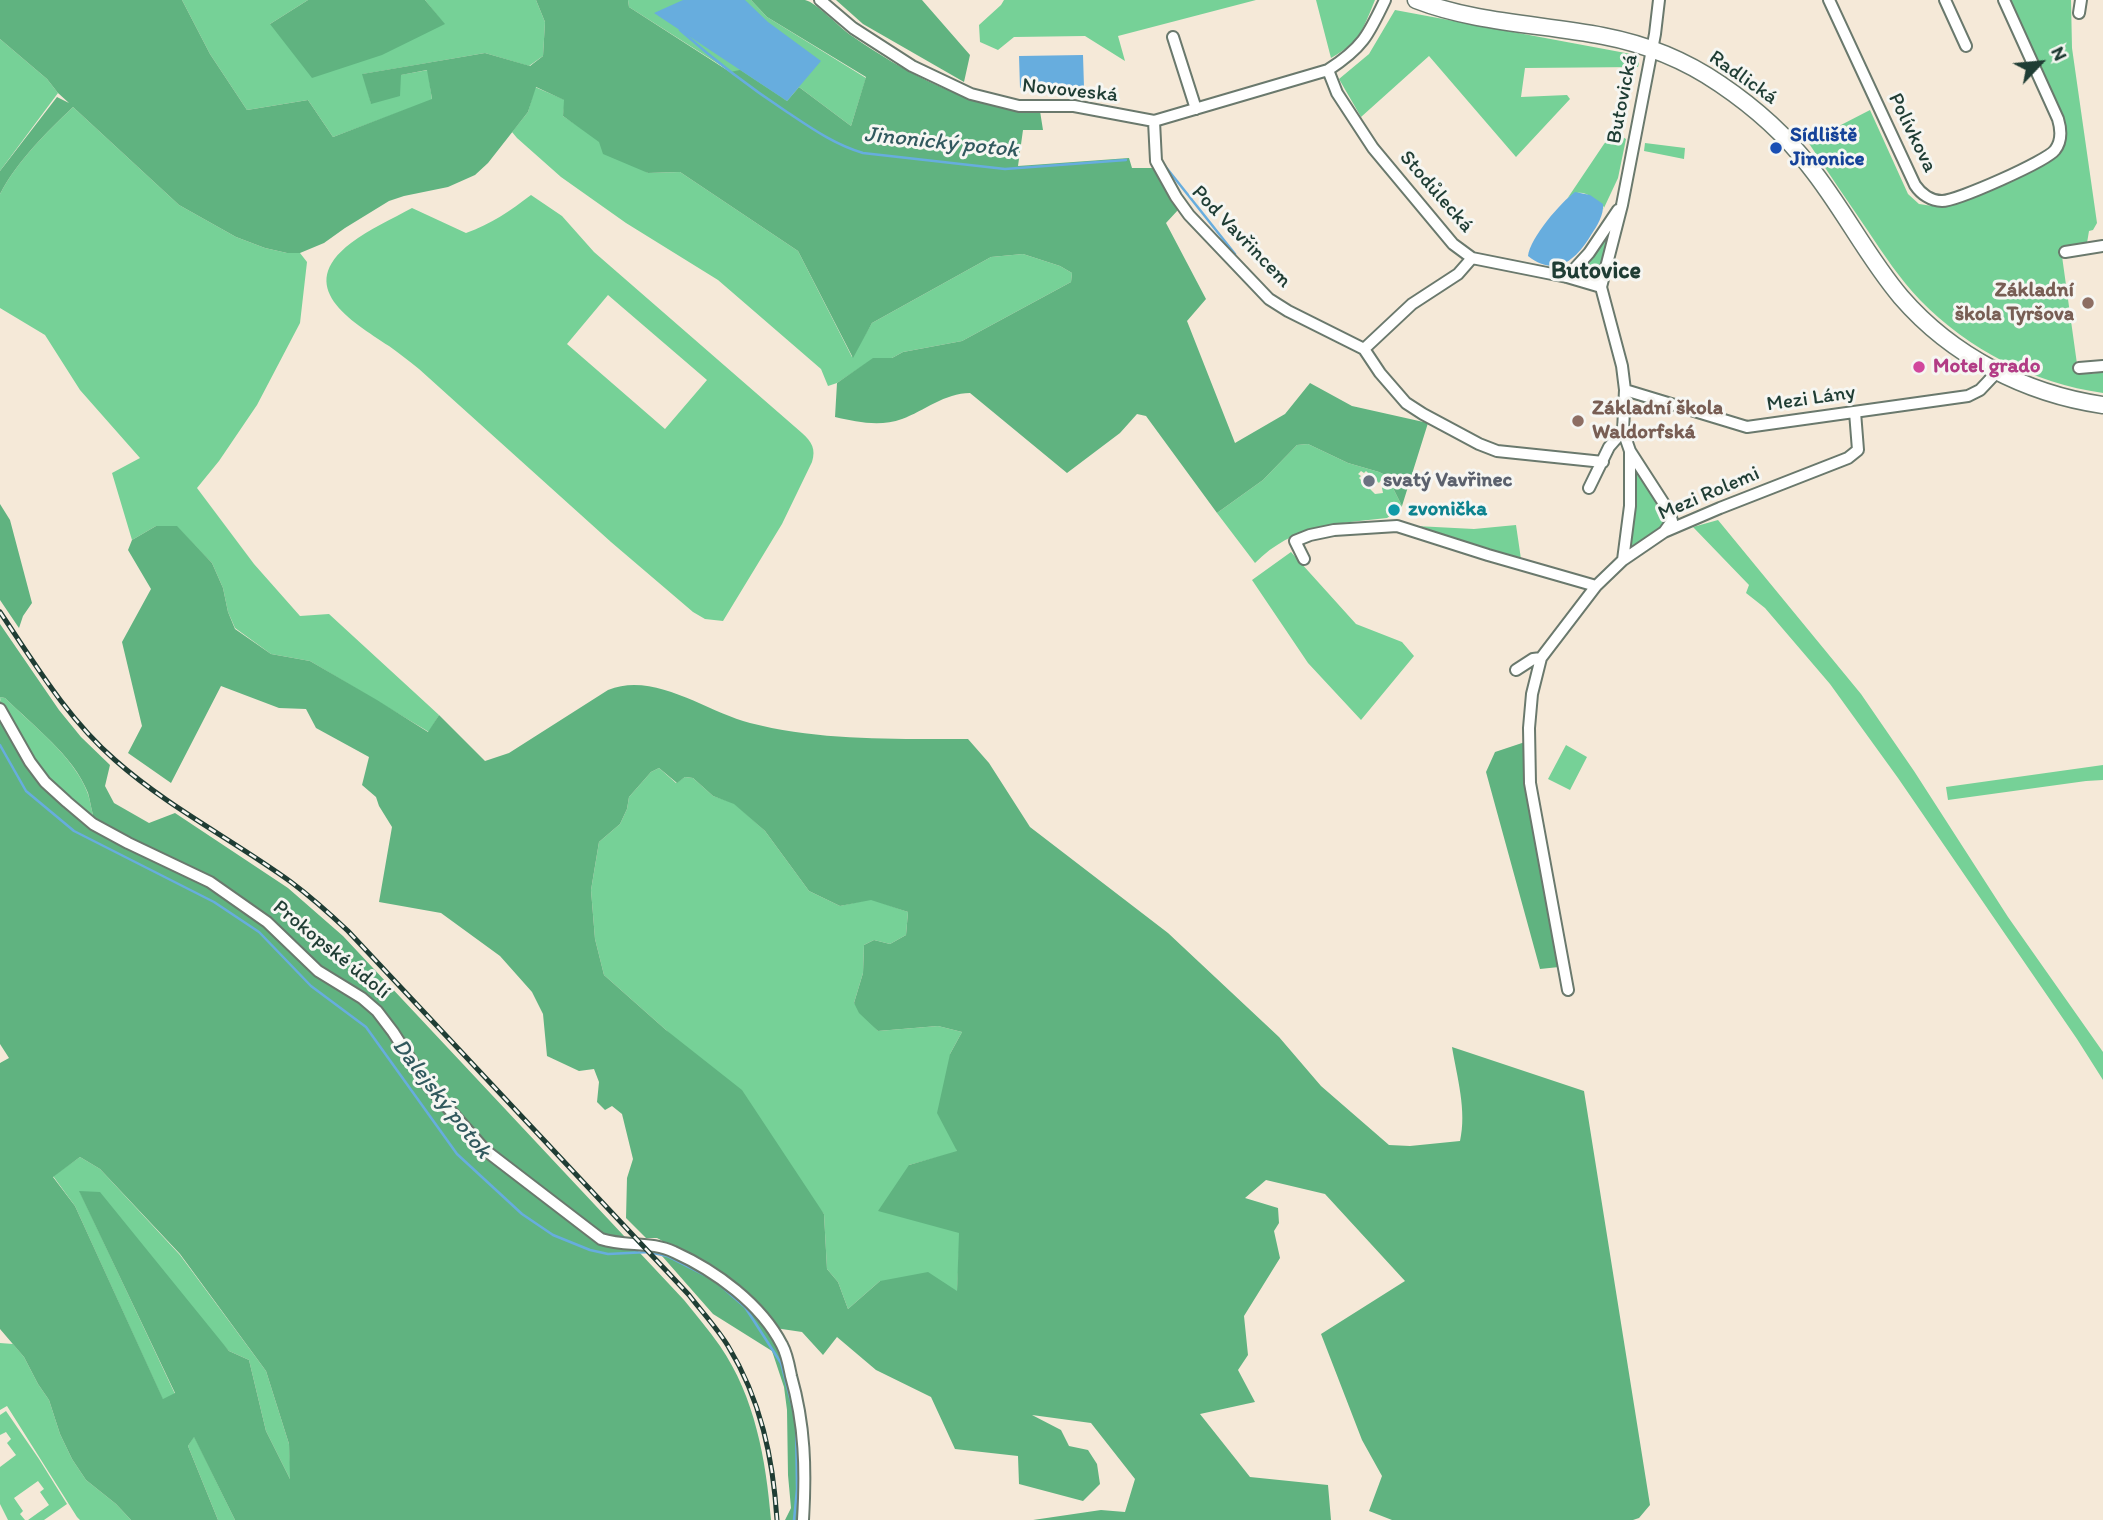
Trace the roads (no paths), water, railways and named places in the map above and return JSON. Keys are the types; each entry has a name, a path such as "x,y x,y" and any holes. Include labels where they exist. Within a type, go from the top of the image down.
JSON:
{"main road":[{"name":"Radlická","path":"1416,0 1459,13 1605,36 1653,49 1693,68 1766,118 1811,168 1885,277 1916,314 1953,345 1997,372 2057,396 2103,405"}],"street":[{"name":"Novoveská","path":"820,0 853,28 912,66 971,93 1019,106 1074,106 1154,121 1328,70 1350,56 1368,34 1385,0"},
{"name":"Butovická","path":"1601,287 1622,205 1653,49 1659,0"},
{"name":"Polívkova","path":"1829,0 1915,185 1922,193 1945,201 2049,157 2058,145 2061,128 2004,0"},
{"path":"1945,0 1966,46"},
{"path":"2080,13 2081,0"},
{"path":"1173,37 1195,109"},
{"name":"Stodůlecká","path":"1328,70 1336,93 1373,148 1453,244 1472,258 1567,277 1601,287"},
{"name":"Pod Vavřincem","path":"1154,121 1156,161 1176,197 1189,215 1269,299 1364,349 1406,403 1479,444 1509,453 1603,462"},
{"name":"Butovická","path":"1567,277 1589,253 1622,205"},
{"path":"2065,252 2103,246"},
{"path":"1364,349 1412,304 1458,274 1472,258"},
{"path":"1601,287 1618,345 1625,390 1623,431 1630,451 1671,513 1672,521 1664,532"},
{"path":"2078,368 2103,366"},
{"name":"Mezi Lány","path":"1625,390 1748,426 1972,395 1984,387 1997,372"},
{"name":"Mezi Rolemi","path":"1568,990 1530,783 1529,728 1532,694 1541,658 1596,586 1623,560 1664,532 1848,458 1858,450 1855,412"},
{"path":"1589,488 1609,447 1623,431"},
{"path":"1623,560 1630,506 1630,451"},
{"path":"1304,559 1295,541 1310,535 1335,530 1397,526 1596,586"},
{"path":"1516,670 1533,659 1541,658"},
{"name":"Prokopské údolí","path":"0,709 17,741 45,782 93,824 209,882 268,922 318,971 362,998 377,1011 425,1082 485,1150 577,1223 601,1239 618,1244 652,1245 673,1251 713,1274 750,1303 784,1347 798,1399 805,1445 803,1520"}],"water":[{"path":"683,0 745,0 768,22 821,61 787,101 654,13"},
{"path":"1083,55 1084,87 1020,88 1019,56"},
{"path":"1575,192 1590,195 1603,204 1598,224 1585,244 1572,258 1556,266 1548,266 1528,256 1540,230"}],"waterway":[{"name":"Jinonický potok","path":"680,30 773,103 824,136 863,153 1005,169 1126,160"},
{"name":"Jinonický potok","path":"1165,166 1235,254"},
{"name":"Dalejský potok","path":"0,745 26,791 74,831 214,902 259,932 311,986 366,1027 457,1154 522,1214 553,1235 590,1250 608,1254 649,1252 667,1256 714,1280 745,1307 781,1363 796,1421 797,1489 794,1520"}],"railway":[{"path":"0,612 53,690 98,744 157,793 291,882 348,931 689,1295 724,1339 749,1387 768,1452 777,1520"}],"place":[{"name":"Sídliště Jinonice","path":"1776,148"},
{"name":"Základní škola Tyršova","path":"2088,303"},
{"name":"Motel grado","path":"1919,367"},
{"name":"Základní škola Waldorfská","path":"1578,421"},
{"name":"svatý Vavřinec","path":"1369,481"},
{"name":"zvonička","path":"1394,510"}],"district":[{"name":"Butovice","path":"1596,272"}]}
